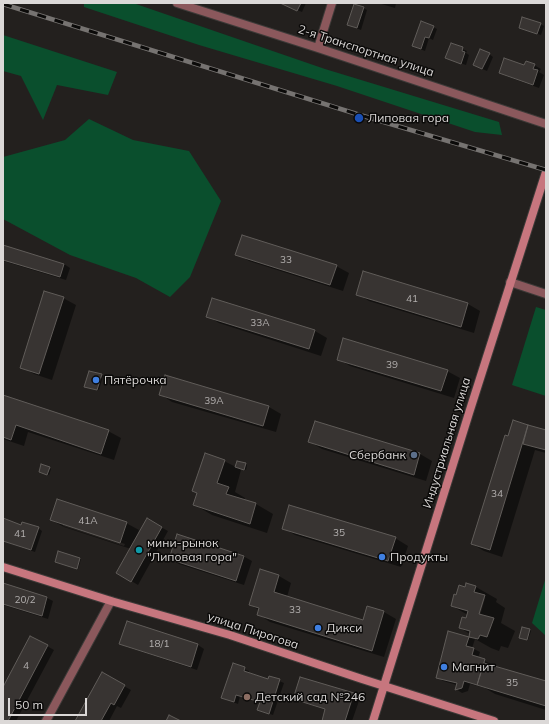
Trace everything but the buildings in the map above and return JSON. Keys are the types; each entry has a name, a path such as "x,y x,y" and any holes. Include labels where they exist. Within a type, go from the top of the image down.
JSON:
{"street":[{"name":"2-я Транспортная улица","path":"177,3 546,124"},
{"path":"318,48 332,3"},
{"name":"Индустриальная улица","path":"374,721 510,282 546,172"},
{"path":"510,282 546,294"},
{"name":"улица Пирогова","path":"3,567 111,601 230,635 494,721"},
{"path":"46,721 111,601"}],"green space":[{"path":"84,3 133,3 325,69 499,122 502,135 475,132 337,86 199,45 84,7"},
{"path":"3,35 117,72 108,95 57,85 43,120 21,76 3,71"},
{"path":"89,119 133,140 189,151 221,201 190,277 170,297 136,278 70,255 3,219 3,157 65,140"},
{"path":"536,307 546,310 546,396 512,385"},
{"path":"546,577 546,636 532,623"}],"railway":[{"path":"3,4 360,115 546,170"}],"place":[{"name":"Липовая гора","path":"359,118"},
{"name":"Пятёрочка","path":"96,380"},
{"name":"Сбербанк","path":"414,455"},
{"name":"мини-рынок \"Липовая гора\"","path":"139,550"},
{"name":"Продукты","path":"382,557"},
{"name":"Дикси","path":"318,628"},
{"name":"Магнит","path":"444,667"},
{"name":"Детский сад №246","path":"247,697"}]}
